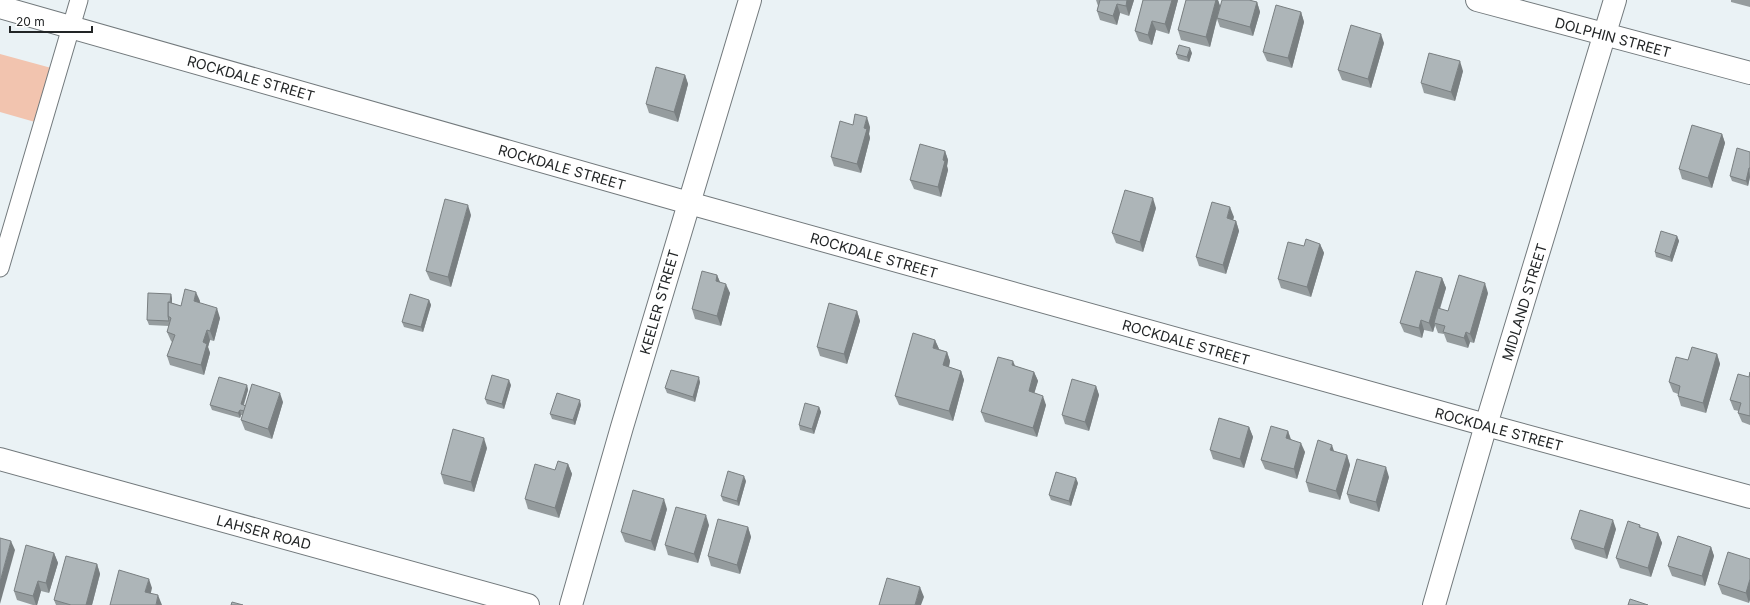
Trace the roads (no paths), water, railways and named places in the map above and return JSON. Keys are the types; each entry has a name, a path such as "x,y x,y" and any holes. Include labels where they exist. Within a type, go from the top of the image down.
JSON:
{"street":[{"name":"KEELER STREET","path":"571,605 750,0"},
{"name":"DOLPHIN STREET","path":"1477,0 1603,35 1750,73"},
{"name":"MIDLAND STREET","path":"1434,605 1486,425 1614,0"},
{"name":"ROCKDALE STREET","path":"0,7 689,203 1750,497"},
{"name":"LAHSER ROAD","path":"0,459 528,605"}],"lane":[{"path":"0,268 79,0"}]}
